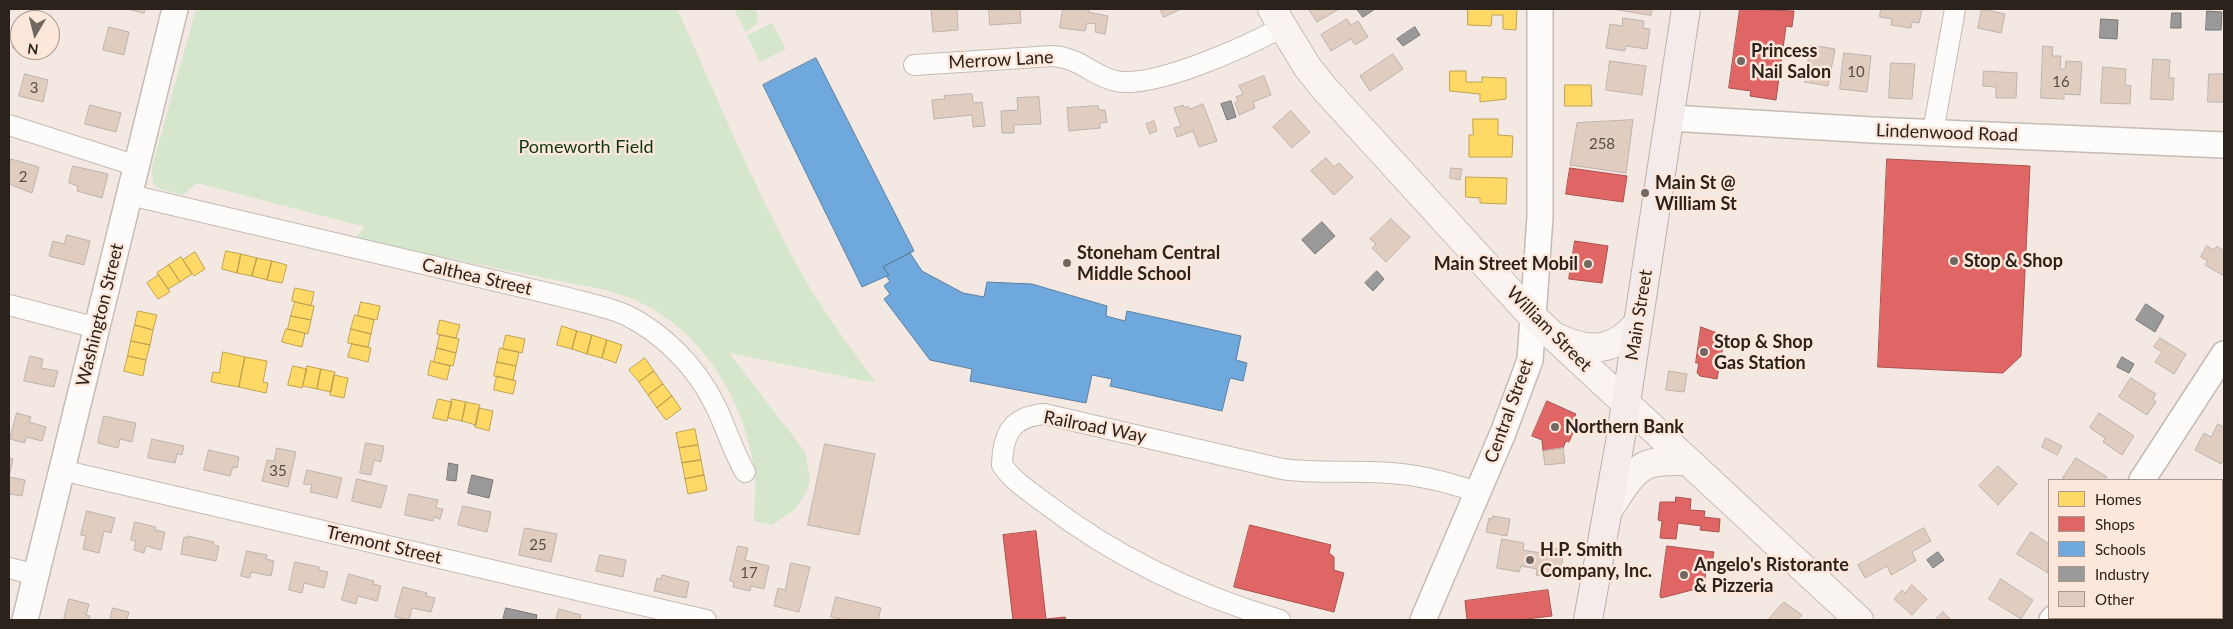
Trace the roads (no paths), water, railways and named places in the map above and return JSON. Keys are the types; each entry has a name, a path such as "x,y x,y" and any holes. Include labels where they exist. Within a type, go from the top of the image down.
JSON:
{"main road":[{"name":"Main Street","path":"1588,620 1626,403 1686,9"},
{"name":"William Street","path":"1277,18 1324,88 1534,318 1860,620"},
{"path":"1554,337 1582,347 1606,347 1623,339 1638,323"},
{"path":"1608,510 1633,476 1643,466 1652,463 1688,461"}],"street":[{"name":"Washington Street","path":"25,620 175,9"},
{"name":"Central Street","path":"1423,620 1478,492 1524,380 1530,360 1540,217 1540,9"},
{"path":"1933,132 1955,9"},
{"name":"Merrow Lane","path":"914,65 1053,56 1074,60 1111,80 1135,82 1174,72 1256,41 1277,18"},
{"name":"Lindenwood Road","path":"1670,118 2224,145"},
{"path":"9,125 137,166"},
{"name":"Calthea Street","path":"130,196 569,299 625,315 650,329 669,344 702,382 725,424 734,452 745,472"},
{"path":"9,305 97,328"},
{"path":"2143,479 2224,354"},
{"name":"Railroad Way","path":"1280,620 1230,604 1166,577 1104,544 1060,514 1017,482 1002,465 1003,450 1011,428 1024,418 1044,414 1282,468 1308,472 1389,472 1414,475 1440,480 1478,492"},
{"name":"Tremont Street","path":"61,470 706,620"},
{"path":"9,568 36,574"}],"place":[{"name":"Princess Nail Salon","path":"1741,61"},
{"name":"Main St @ William St","path":"1645,193"},
{"name":"Stop & Shop","path":"1954,261"},
{"name":"Stoneham Central Middle School","path":"1067,263"},
{"name":"Main Street Mobil","path":"1588,264"},
{"name":"Stop & Shop Gas Station","path":"1704,352"},
{"name":"Northern Bank","path":"1555,427"},
{"name":"H.P. Smith Company, Inc.","path":"1530,560"},
{"name":"Angelo's Ristorante & Pizzeria","path":"1684,575"}],"park label":[{"name":"Pomeworth Field","path":"586,147"}]}
